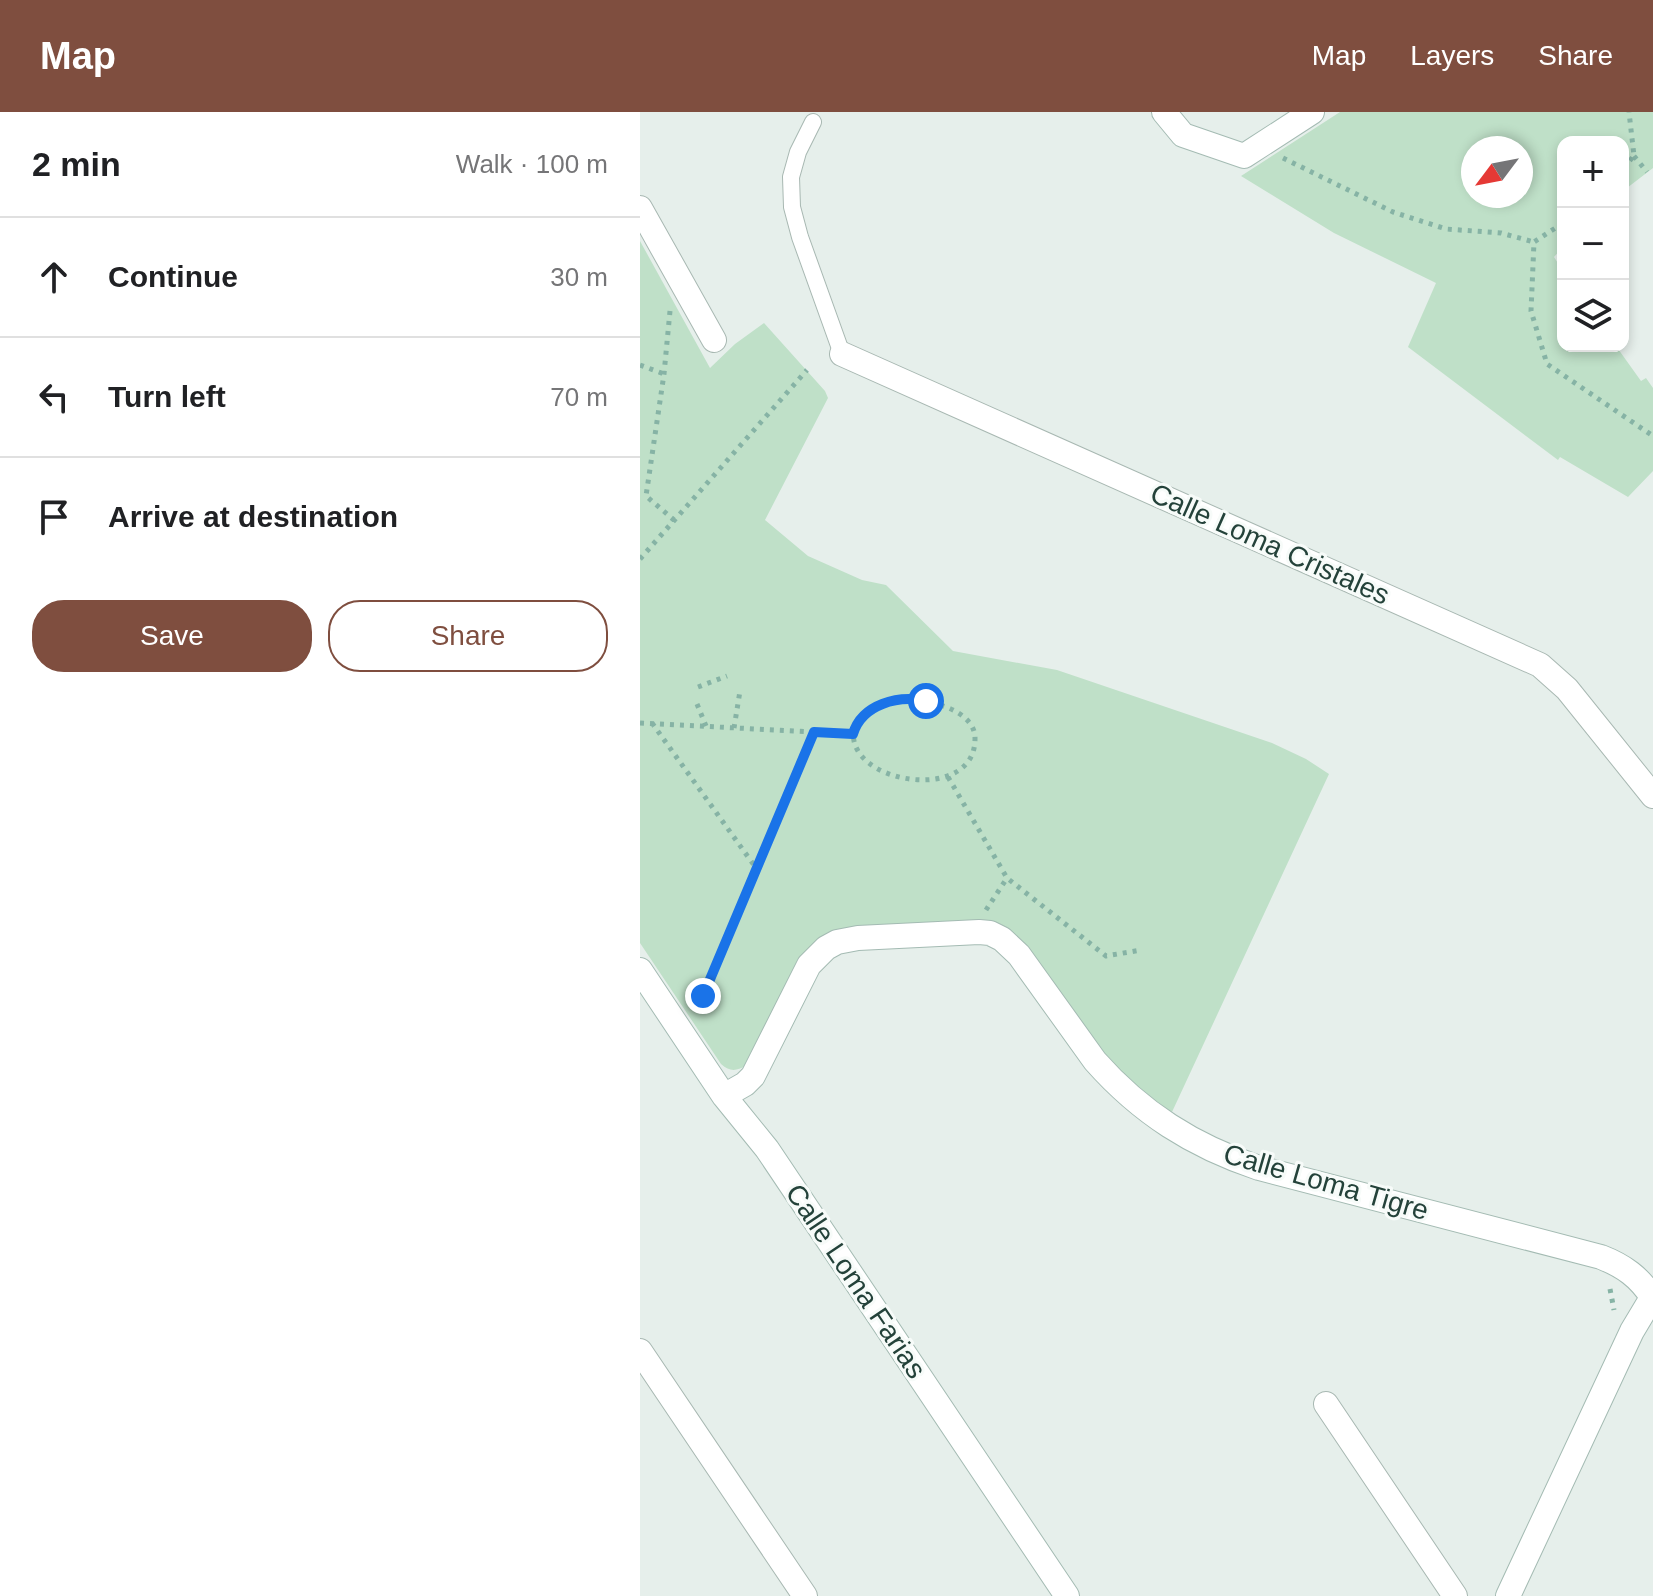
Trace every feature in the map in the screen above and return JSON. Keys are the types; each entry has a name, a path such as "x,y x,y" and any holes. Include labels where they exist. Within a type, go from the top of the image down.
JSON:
{"main road":[{"path":"1164,112 1183,135 1244,156 1312,112"},
{"path":"640,208 714,340"},
{"name":"Calle Loma Cristales","path":"842,354 1540,665 1567,689 1653,796"},
{"name":"Calle Loma Tigre","path":"724,1096 753,1076 809,965 826,948 837,942 858,938 990,933 1002,939 1019,955 1107,1075 1151,1114 1189,1139 1259,1168 1601,1257 1629,1270 1653,1298"},
{"name":"Calle Loma Farias","path":"640,970 724,1096 767,1149 1067,1596"},
{"path":"1508,1596 1632,1331 1653,1298"},
{"path":"640,1351 805,1596"},
{"path":"1326,1404 1455,1596"}],"lane":[{"path":"813,122 798,152 791,177 792,207 842,354"}],"path":[{"path":"1629,112 1634,156 1647,172"},
{"path":"1275,154 1393,212 1446,229 1501,233 1534,242 1557,227"},
{"path":"1629,161 1634,156"},
{"path":"1534,242 1531,311 1547,364 1653,436"},
{"path":"671,297 664,374 643,494 674,520"},
{"path":"640,365 664,374"},
{"path":"640,559 807,370"},
{"path":"698,687 727,676"},
{"path":"734,728 740,691"},
{"path":"918,699 953,711 969,721 975,742 967,763 948,777 904,779 869,764 855,745 853,734 859,721 877,706 918,699"},
{"path":"697,704 706,726"},
{"path":"640,723 853,734"},
{"path":"652,723 756,869"},
{"path":"693,1021 814,732"},
{"path":"948,777 1007,878 1106,956 1141,950"},
{"path":"979,921 1007,878"},
{"path":"1606,1280 1612,1294 1613,1318"}],"green space":[{"path":"1340,112 1653,112 1653,168 1629,186 1629,136 1557,136 1557,254 1554,257 1557,262 1557,352 1620,352 1641,381 1646,378 1653,388 1653,471 1628,497 1560,457 1558,460 1408,347 1436,283 1334,233 1241,176"},
{"path":"640,241 710,368 735,344 764,323 825,391 828,398 765,520 808,556 862,580 886,585 953,651 1057,670 1272,743 1329,774 1172,1112 1155,1105 1113,1066 1010,933 822,937 800,958 746,1066 733,1070 721,1064 640,943"}],"route":[{"path":"703,996 814,732 853,734 859,721 877,706 901,699 926,701"}]}
